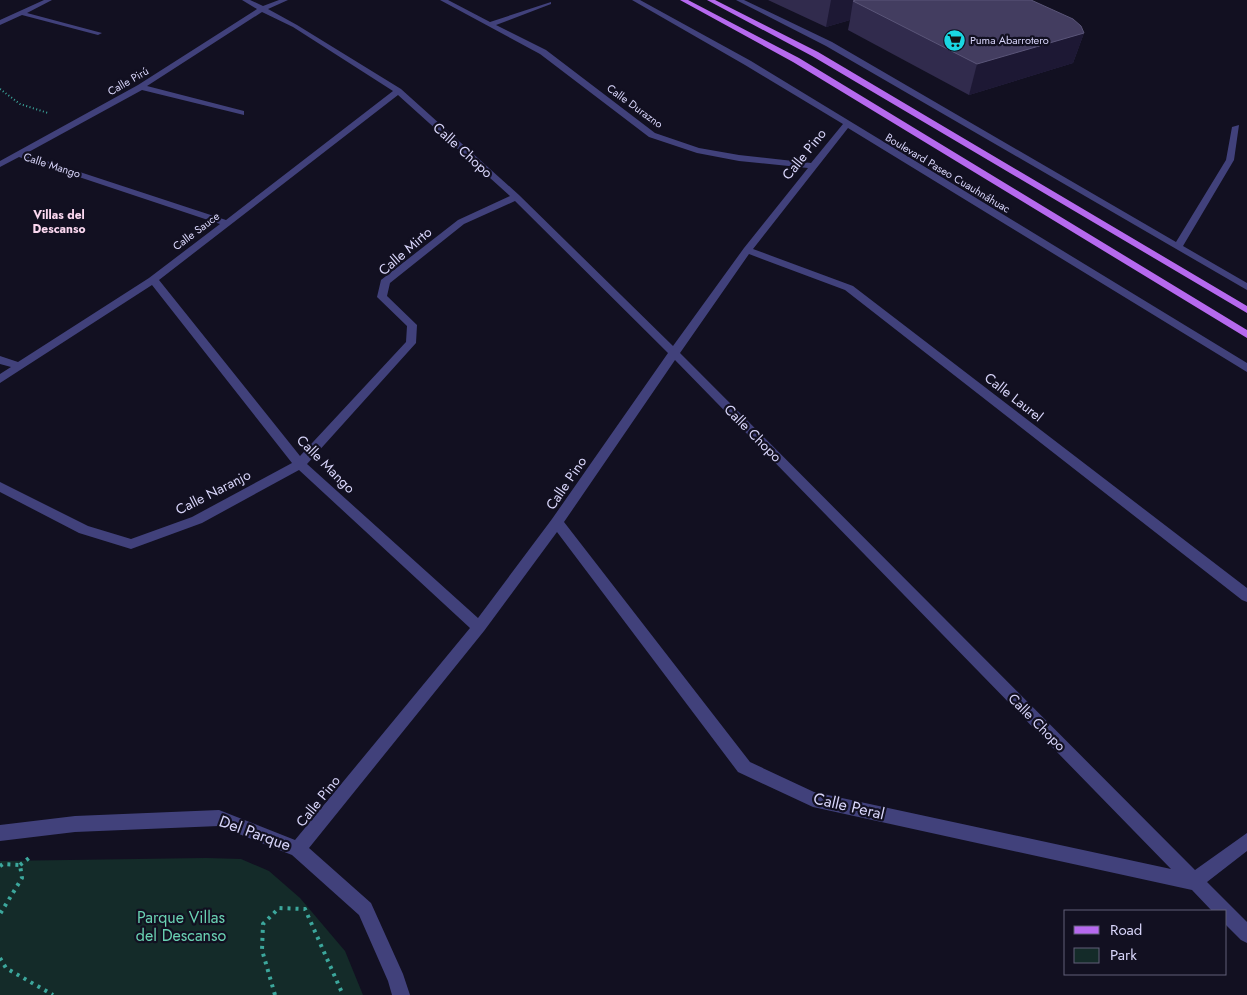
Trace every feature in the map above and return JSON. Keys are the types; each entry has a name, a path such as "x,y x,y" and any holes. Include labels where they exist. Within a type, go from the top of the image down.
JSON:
{"main road":[{"name":"Boulevard Paseo Cuauhnáhuac","path":"684,0 796,60 1247,335"},
{"path":"710,0 815,54 1247,310"}],"street":[{"path":"0,23 49,0"},
{"name":"Calle Chopo","path":"245,0 295,26 398,91 516,197 674,353 1223,910"},
{"path":"262,9 285,0"},
{"name":"Calle Durazno","path":"444,0 543,52 652,135 697,150 739,158 813,166"},
{"name":"Boulevard Paseo Cuauhnáhuac","path":"635,0 748,63 1247,368"},
{"path":"739,0 829,44 1247,287"},
{"path":"491,24 549,3"},
{"name":"Calle Pirú","path":"0,164 141,87 262,9"},
{"path":"20,13 98,33"},
{"path":"141,87 241,113"},
{"name":"Calle Sauce","path":"0,379 153,280 398,91"},
{"name":"Calle Pino","path":"298,849 479,627 557,522 747,250 847,124"},
{"path":"1177,247 1230,160 1236,127"},
{"name":"Calle Mango","path":"18,154 228,223"},
{"name":"Calle Mirto","path":"300,464 411,342 412,325 382,297 385,282 461,222 516,197"},
{"name":"Calle Laurel","path":"747,250 849,288 1247,596"},
{"name":"Calle Mango","path":"153,280 300,464 479,627"},
{"path":"0,360 18,366"},
{"name":"Calle Naranjo","path":"0,487 84,530 131,544 197,520 300,464"},
{"name":"Calle Peral","path":"557,522 744,767 813,800 1194,882"},
{"name":"Del Parque","path":"0,833 75,824 219,818 298,849 366,909 397,980 401,995"},
{"path":"1194,882 1247,841"},
{"name":"Calle Chopo","path":"1227,914 1247,934"}],"path":[{"path":"0,89 20,104 78,122"},
{"path":"0,866 3,864 20,865 22,878 0,914"},
{"path":"275,995 262,950 263,924 279,908 305,909 343,995"},
{"path":"0,958 6,968 53,995"}],"green space":[{"name":"Parque Villas del Descanso","path":"241,859 269,871 300,898 345,951 363,995 0,995 0,861"}],"building":[{"path":"1031,0 1073,19 1081,26 1084,33 977,64 853,1"}],"place":[{"name":"Puma Abarrotero","path":"954,40"}],"district":[{"name":"Villas del Descanso","path":"59,222"}]}
